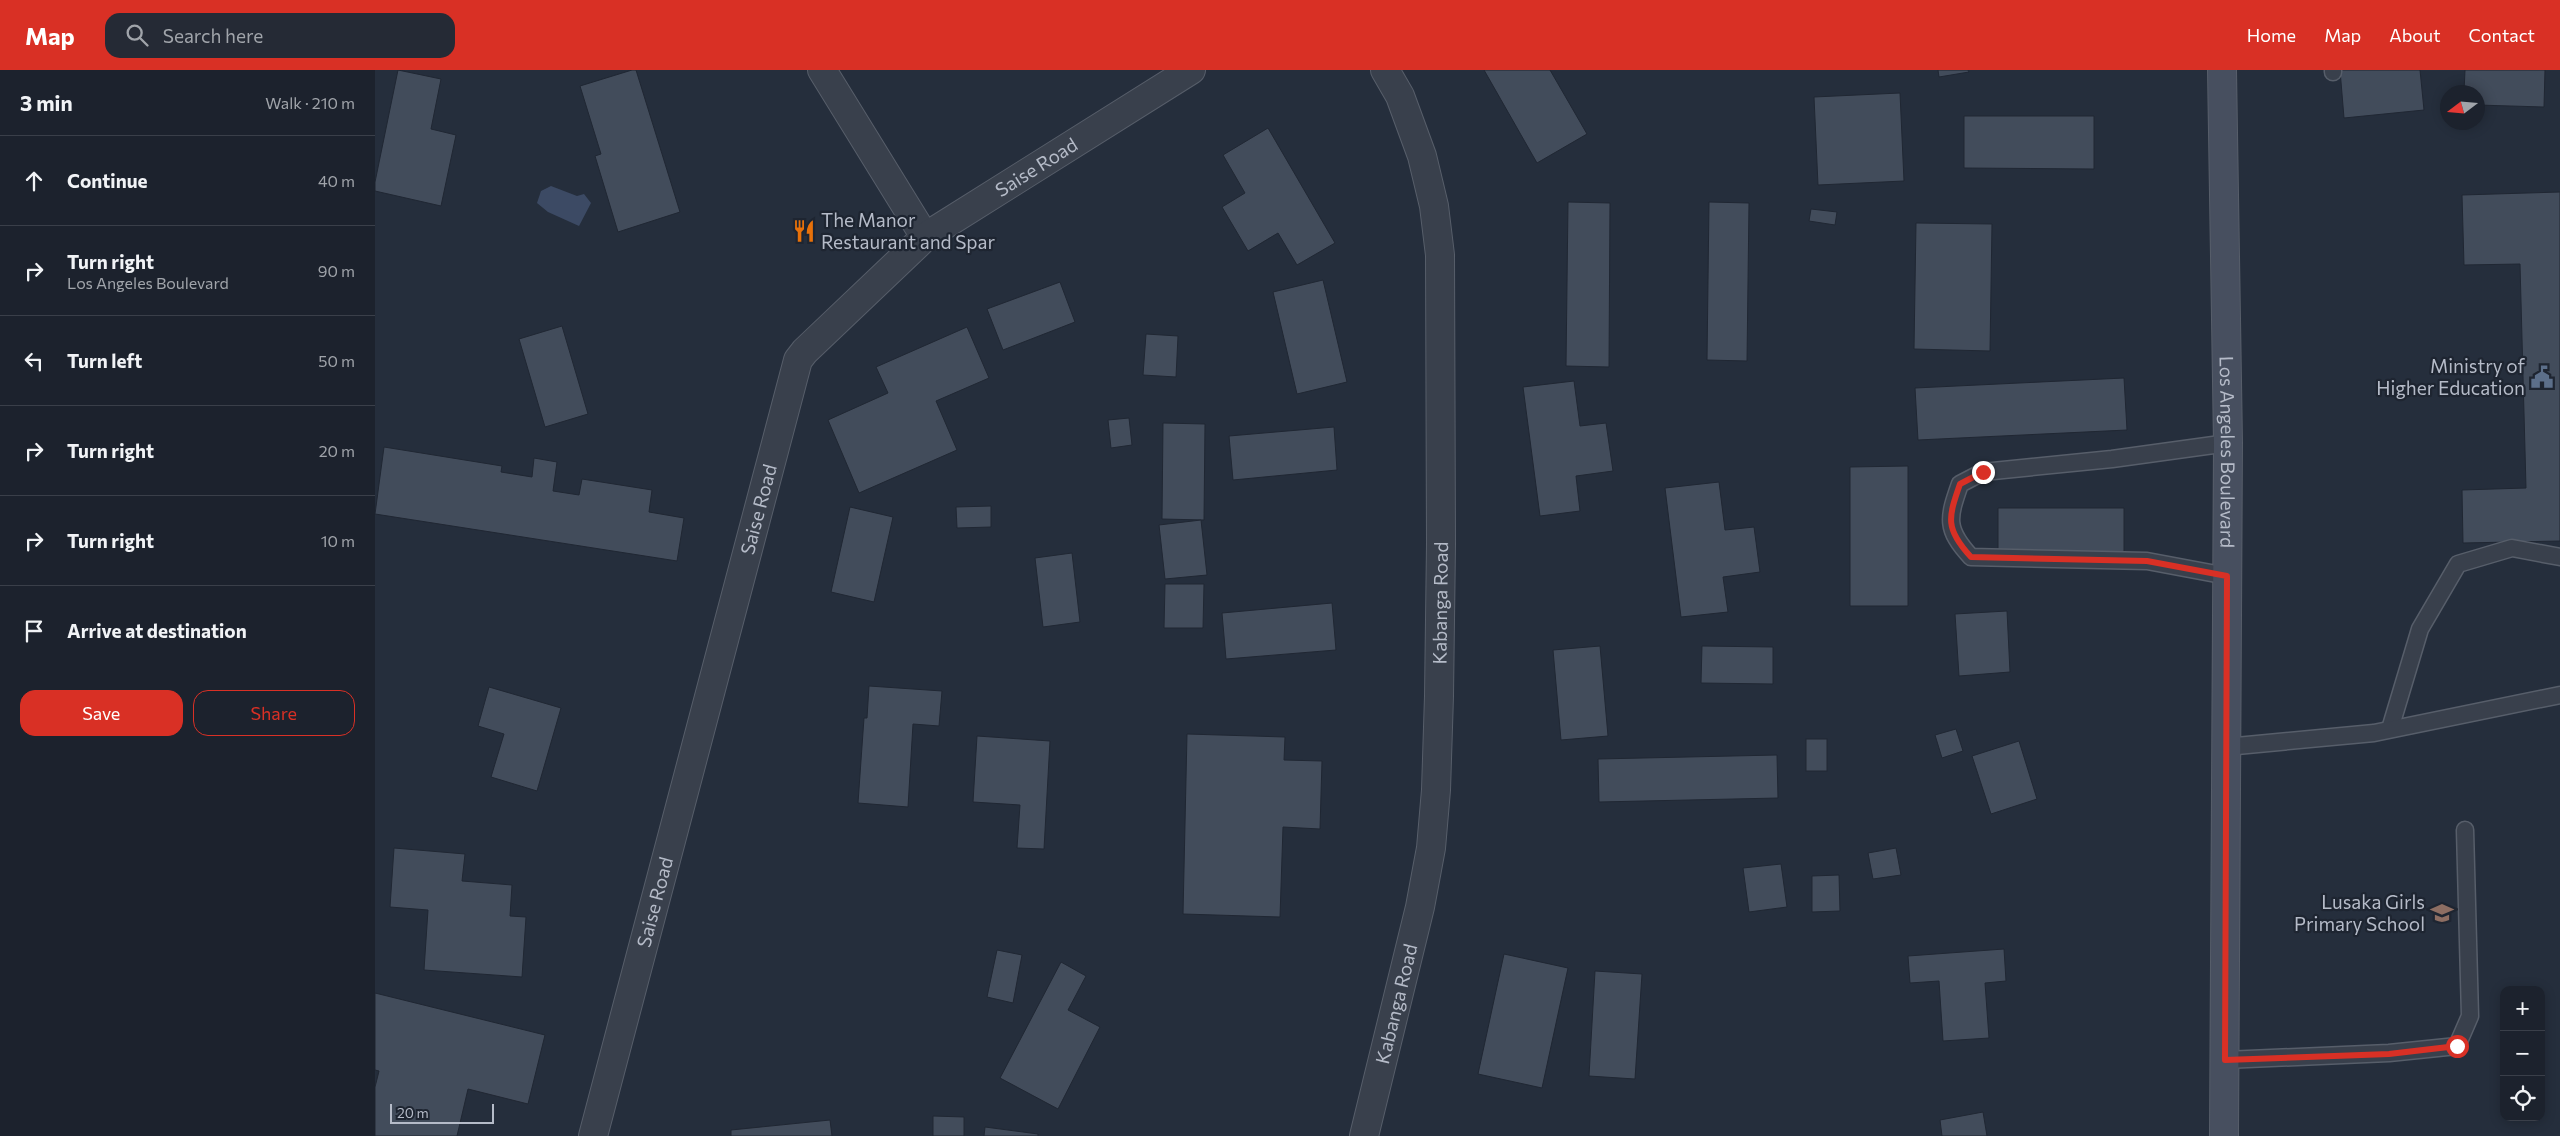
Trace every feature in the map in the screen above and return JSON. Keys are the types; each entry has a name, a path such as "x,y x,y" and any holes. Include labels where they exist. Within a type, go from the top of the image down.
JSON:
{"main road":[{"name":"Los Angeles Boulevard","path":"2222,70 2228,443 2224,1136"}],"street":[{"path":"821,70 925,237"},
{"name":"Saise Road","path":"593,1136 796,364 805,351 925,237 1191,70"},
{"name":"Kabanga Road","path":"1364,1136 1420,906 1431,848 1436,790 1439,687 1441,544 1440,255 1434,206 1423,156 1399,96 1385,70"}],"lane":[{"path":"2227,576 2147,561 1971,557 1955,540 1950,511 1960,484 1983,472 2111,459 2228,443"},
{"path":"2391,729 2420,629 2458,564 2512,548 2560,557"},
{"path":"2225,747 2292,742 2391,729 2560,695"},
{"path":"2225,1060 2389,1054 2457,1046 2470,1016 2465,830"}],"water":[{"path":"551,186 577,196 584,194 591,203 579,226 548,212 537,203 541,191"}],"building":[{"path":"398,70 441,79 431,129 456,135 441,206 375,191 375,182"},
{"path":"636,70 680,212 618,232 595,156 601,154 580,86"},
{"path":"1484,70 1550,70 1587,134 1537,163"},
{"path":"1938,70 1968,70 1969,72 1939,77"},
{"path":"2340,70 2420,70 2424,110 2344,118"},
{"path":"2465,70 2545,70 2544,107 2485,105 2485,85 2464,85"},
{"path":"1900,93 1904,181 1818,185 1814,97"},
{"path":"1964,116 2094,116 2094,169 1964,168"},
{"path":"1268,128 1335,243 1297,265 1278,233 1248,251 1222,207 1245,193 1223,155"},
{"name":"Ministry of Higher Education","path":"2560,192 2560,541 2463,543 2462,490 2526,488 2520,264 2464,265 2462,195"},
{"path":"1568,202 1610,203 1609,367 1566,366"},
{"path":"1709,202 1749,203 1747,361 1707,360"},
{"path":"1811,209 1837,212 1835,225 1809,221"},
{"path":"1916,223 1992,224 1990,351 1914,349"},
{"path":"1323,280 1347,382 1297,394 1273,292"},
{"path":"1060,282 1075,322 1003,350 987,309"},
{"path":"562,326 588,414 545,427 519,339"},
{"path":"967,327 989,378 936,401 957,450 859,493 828,420 888,393 876,367"},
{"path":"1146,334 1178,336 1176,377 1143,375"},
{"path":"2124,378 2127,430 1918,440 1915,388"},
{"path":"1574,381 1580,426 1606,423 1613,471 1576,476 1580,511 1540,516 1523,387"},
{"path":"1129,418 1132,445 1111,448 1108,420"},
{"path":"1163,423 1205,424 1204,520 1162,519"},
{"path":"1334,427 1337,470 1233,480 1229,436"},
{"path":"384,447 502,466 501,472 532,477 534,458 557,462 553,491 579,495 582,479 652,490 649,512 684,518 677,561 375,514"},
{"path":"1908,466 1908,606 1850,606 1850,467"},
{"path":"1719,482 1725,530 1754,527 1760,572 1723,577 1728,612 1681,617 1665,488"},
{"path":"991,506 991,527 957,528 956,507"},
{"path":"850,507 893,517 874,602 831,592"},
{"path":"1998,508 2124,508 2124,554 1998,553"},
{"path":"1201,520 1207,575 1165,579 1159,525"},
{"path":"1072,553 1080,622 1043,627 1035,558"},
{"path":"1165,584 1204,584 1203,628 1164,628"},
{"path":"1332,603 1336,650 1226,659 1222,613"},
{"path":"2007,611 2010,672 1959,676 1955,614"},
{"path":"1600,646 1608,736 1561,740 1553,650"},
{"path":"1702,646 1773,647 1773,684 1701,683"},
{"path":"869,686 942,691 939,726 913,724 908,807 858,803 864,718 867,718"},
{"path":"489,687 561,708 537,791 491,777 504,734 478,726"},
{"path":"1956,729 1963,751 1942,758 1935,735"},
{"path":"1187,734 1285,737 1284,760 1322,761 1320,829 1283,827 1280,917 1183,914"},
{"path":"977,736 1050,741 1044,849 1017,848 1020,805 973,802"},
{"path":"1806,739 1827,739 1827,771 1806,771"},
{"path":"2019,741 2037,799 1991,814 1972,756"},
{"path":"1777,755 1778,798 1599,802 1598,759"},
{"path":"394,848 465,854 462,881 512,885 510,916 526,917 522,977 424,970 428,910 390,907"},
{"path":"1896,848 1901,875 1873,879 1868,853"},
{"path":"1781,864 1787,907 1749,912 1743,868"},
{"path":"1839,875 1840,911 1812,912 1812,876"},
{"path":"2004,949 2006,981 1985,983 1989,1038 1943,1041 1939,981 1910,983 1908,956"},
{"path":"997,950 1022,955 1013,1003 987,997"},
{"path":"1504,954 1568,968 1542,1088 1478,1074"},
{"path":"1061,962 1086,976 1068,1010 1100,1027 1058,1109 1000,1078"},
{"path":"1595,971 1642,974 1635,1079 1589,1076"},
{"path":"375,993 545,1035 528,1104 468,1089 457,1136 375,1136 375,1087 379,1071 375,1070"},
{"path":"1983,1112 1987,1136 1942,1136 1940,1120"},
{"path":"933,1116 964,1117 964,1136 933,1136"},
{"path":"830,1120 832,1136 731,1136 731,1130"},
{"path":"985,1127 1038,1134 1038,1136 984,1136"}],"place":[{"name":"The Manor Restaurant and Spar","path":"804,231"},
{"name":"Ministry of Higher Education","path":"2542,377"},
{"name":"Lusaka Girls Primary School","path":"2442,913"}],"route":[{"path":"1983,472 1960,484 1950,511 1955,540 1971,557 2147,561 2227,576 2225,1060 2389,1054 2457,1046"}]}
